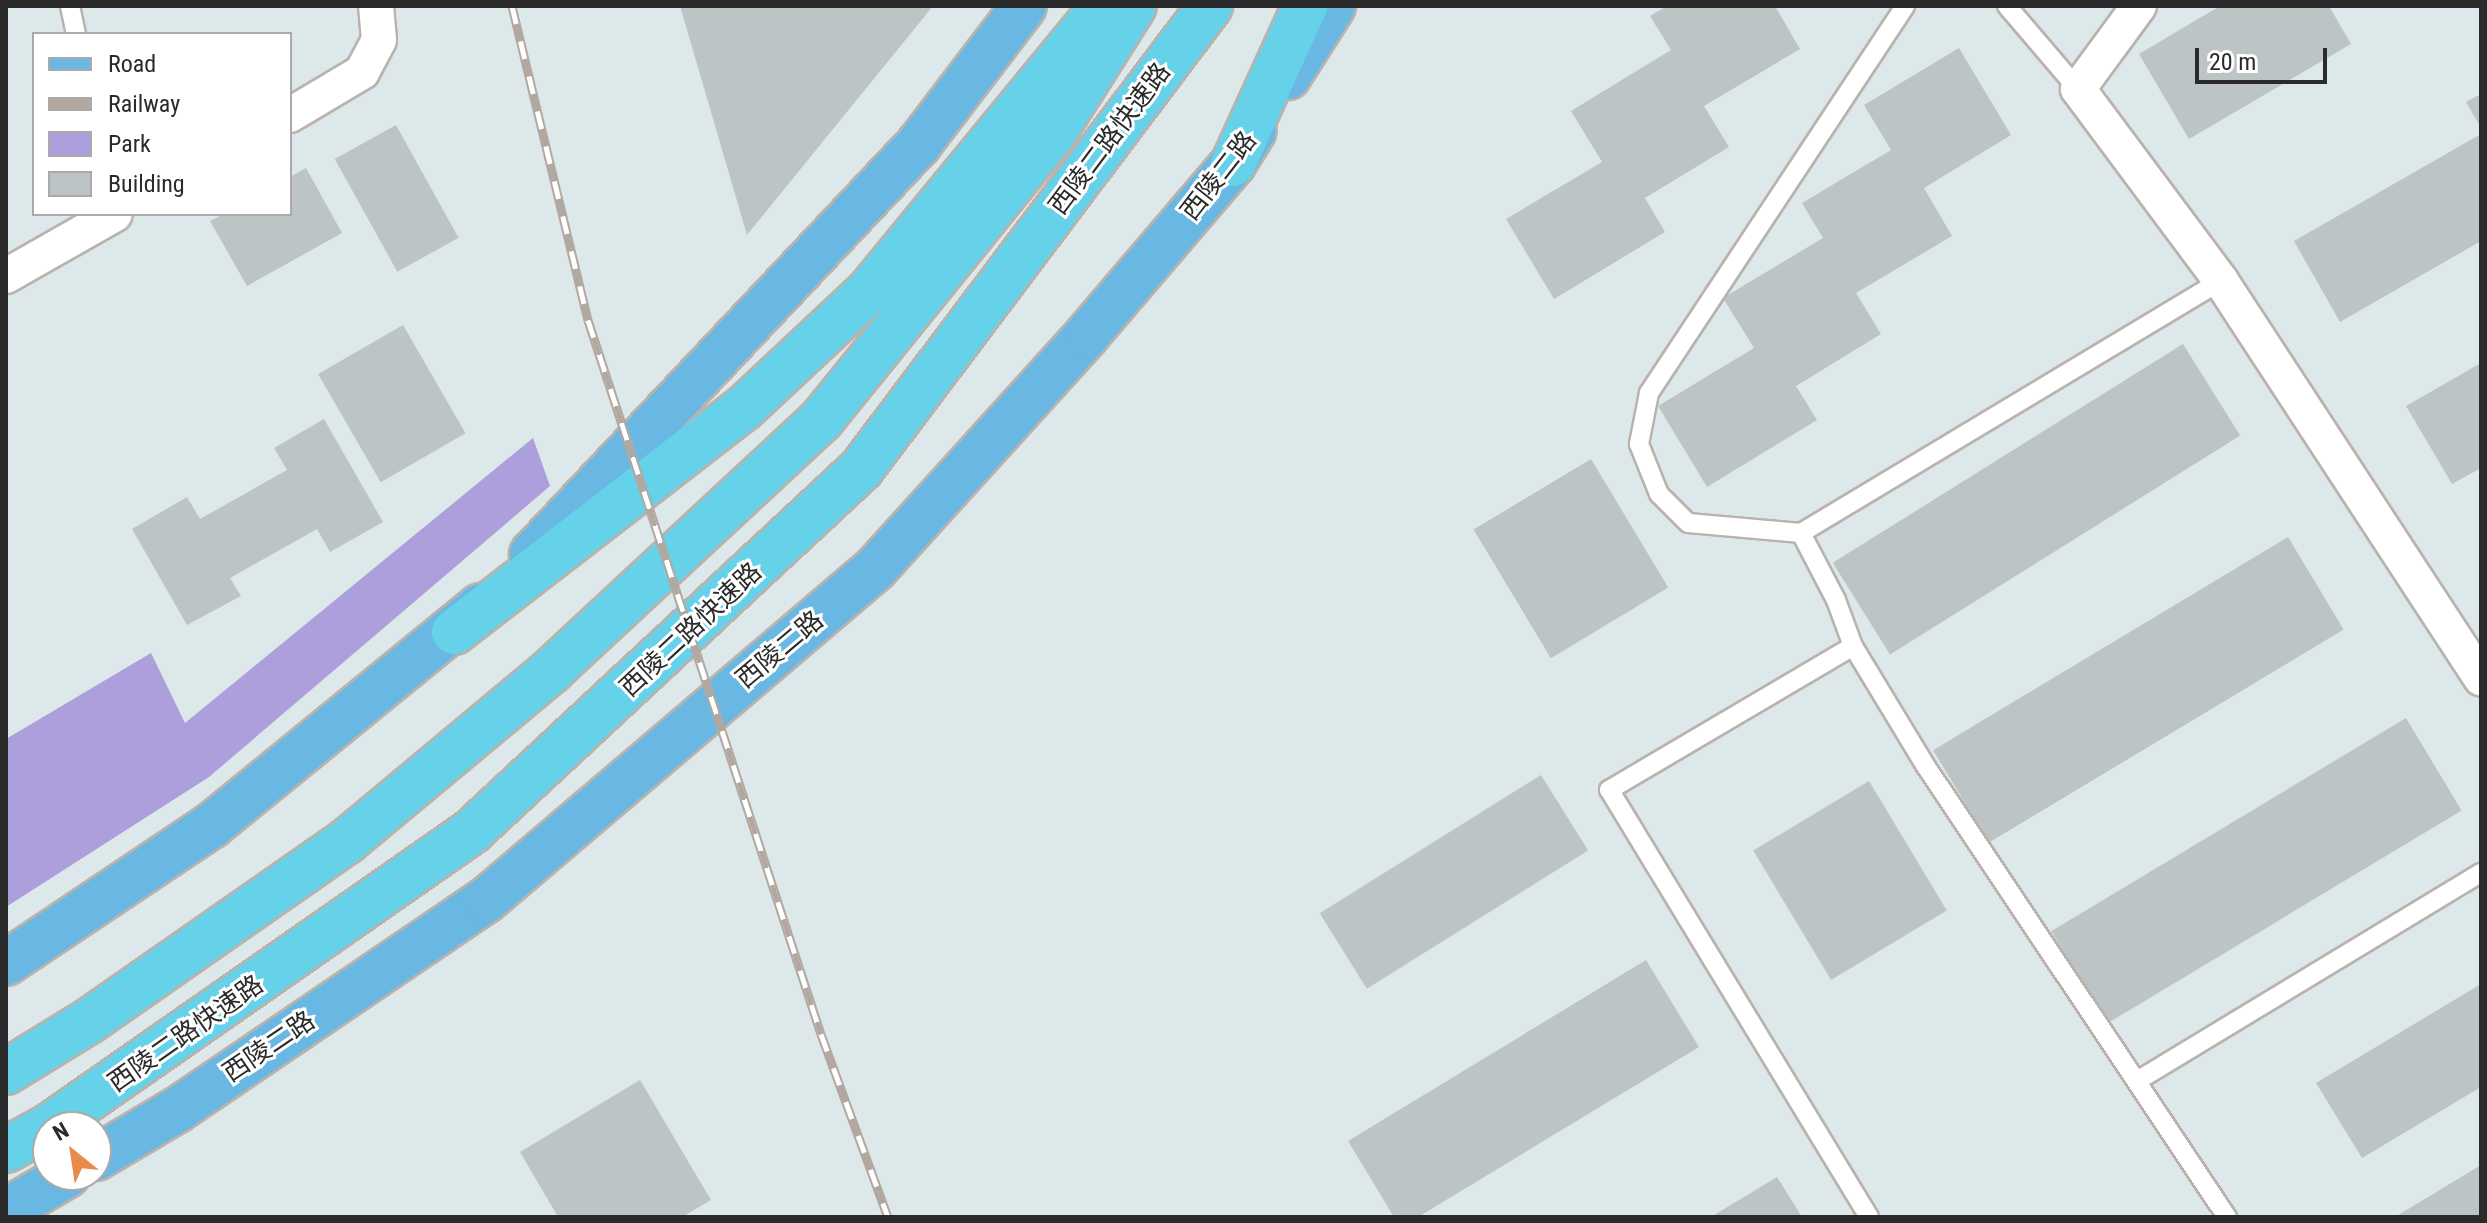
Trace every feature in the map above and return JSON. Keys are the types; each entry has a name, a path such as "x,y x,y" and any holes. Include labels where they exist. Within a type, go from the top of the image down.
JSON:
{"highway":[{"path":"454,632 744,408 869,291 1103,6"},
{"name":"西陵二路快速路","path":"6,1072 89,1021 347,841 552,670 821,420 1053,134 1134,6"},
{"name":"西陵二路快速路","path":"71,1111 471,832 861,469 1210,6"},
{"path":"1233,164 1305,6"},
{"name":"西陵二路快速路","path":"6,1150 32,1136"}],"main road":[{"path":"6,963 211,826 454,632 627,458 919,144 1024,6"},
{"name":"西陵二路","path":"112,1149 177,1110 485,901 875,569 1233,164 1333,6"},
{"path":"6,1211 40,1191"}],"street":[{"path":"292,114 362,72 379,40 376,6"},
{"path":"2139,6 2078,89 2221,281 2481,678"},
{"path":"6,276 109,216"}],"lane":[{"path":"70,6 76,32"},
{"path":"1905,6 1649,393 1639,444 1659,494 1688,523 1801,533 2221,281"},
{"path":"2007,6 2078,89"},
{"path":"1801,533 1836,600 1853,646 1925,765 2227,1217"},
{"path":"1853,646 1609,790 1869,1217"},
{"path":"2137,1081 2481,873"}],"green space":[{"path":"533,438 550,486 209,777 6,907 6,739 151,653 185,723"}],"building":[{"path":"680,6 933,6 747,235"},
{"path":"1667,6 1775,6 1800,49 1704,106 1729,147 1645,198 1665,232 1554,299 1506,219 1602,162 1571,111 1671,50 1650,16"},
{"path":"2220,6 2329,6 2351,44 2189,139 2139,54"},
{"path":"1959,48 2011,135 1924,188 1952,236 1856,293 1881,334 1796,386 1817,420 1707,487 1658,406 1754,348 1723,298 1823,238 1802,203 1891,150 1864,105"},
{"path":"2481,94 2481,128 2466,102"},
{"path":"396,125 459,238 397,272 335,159"},
{"path":"2481,134 2481,241 2340,322 2294,241"},
{"path":"306,168 342,233 247,286 210,221 220,216 292,216 292,176"},
{"path":"403,325 466,433 381,482 318,374"},
{"path":"2183,344 2240,436 1890,654 1833,563"},
{"path":"2481,363 2481,468 2452,484 2406,406"},
{"path":"324,419 383,522 330,552 317,529 230,578 241,596 187,625 132,529 187,497 200,519 287,470 274,448"},
{"path":"1591,459 1668,588 1551,658 1474,530"},
{"path":"2288,537 2344,630 1989,843 1933,750"},
{"path":"2406,718 2462,811 2107,1024 2051,931"},
{"path":"1541,775 1588,850 1367,989 1320,913"},
{"path":"1869,781 1947,910 1831,980 1753,851"},
{"path":"1646,960 1699,1047 1418,1217 1394,1217 1348,1141"},
{"path":"2481,984 2481,1087 2362,1158 2316,1083"},
{"path":"640,1080 711,1200 682,1217 558,1217 520,1152"},
{"path":"2481,1165 2481,1217 2395,1217"},
{"path":"1777,1177 1802,1217 1711,1217"}],"railway":[{"path":"512,6 588,320 821,1034 888,1217"}]}
